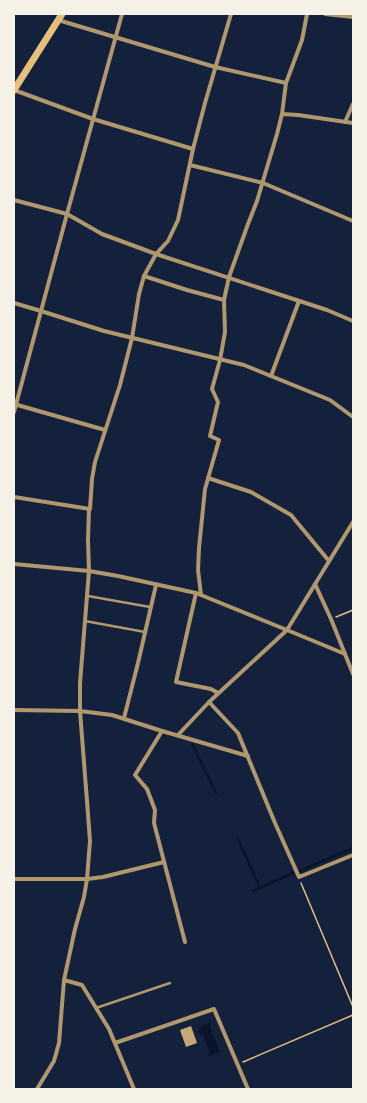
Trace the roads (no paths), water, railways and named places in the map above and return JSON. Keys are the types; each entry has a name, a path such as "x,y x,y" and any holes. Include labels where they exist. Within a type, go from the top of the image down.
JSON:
{"main road":[{"path":"14,90 60,17"}],"street":[{"path":"14,412 122,14"},
{"path":"37,1089 54,1061 59,1043 64,980 87,879 90,841 80,711 80,683 88,596 89,509 95,462 120,385 132,338 139,294 144,276 156,254 168,241 178,220 193,149 230,14"},
{"path":"201,595 198,570 205,490 219,440 210,436 218,402 212,389 220,360 225,332 224,300 229,277 263,183 282,114 286,83 302,40 307,14"},
{"path":"325,14 353,17"},
{"path":"60,17 115,37 215,67 286,83"},
{"path":"14,90 93,119 193,149"},
{"path":"345,122 353,104"},
{"path":"282,114 353,123"},
{"path":"190,165 263,183 353,221"},
{"path":"14,200 67,214 102,234 156,254 327,310 353,321"},
{"path":"144,276 224,300"},
{"path":"271,376 299,301"},
{"path":"14,303 41,310 104,331 244,365 330,400 353,416"},
{"path":"15,405 105,430"},
{"path":"208,478 251,492 291,515 329,561"},
{"path":"14,497 89,509"},
{"path":"178,735 218,693 287,630 353,522"},
{"path":"14,564 89,571 196,593 345,654"},
{"path":"315,584 353,674"},
{"path":"124,718 156,585"},
{"path":"196,593 176,682 211,689 218,693"},
{"path":"209,702 238,733 299,877 353,855"},
{"path":"14,710 80,711 112,715 248,756"},
{"path":"162,731 135,775 148,790 155,810 154,823 185,942"},
{"path":"14,879 87,879 103,877 164,862"},
{"path":"64,980 82,985 95,1009 109,1029 134,1089"},
{"path":"115,1043 214,1009 248,1089"}],"lane":[{"path":"88,596 150,607"},
{"path":"85,622 145,632"},
{"path":"95,1009 170,983"}],"water":[{"path":"210,1019 210,1027 220,1052 209,1056 208,1054 210,1053 202,1034 199,1035 198,1031 201,1030 199,1027 209,1023"}],"waterway":[{"path":"192,744 216,793"},
{"path":"238,839 260,888"},
{"path":"299,871 353,848"},
{"path":"253,891 293,873"}]}
